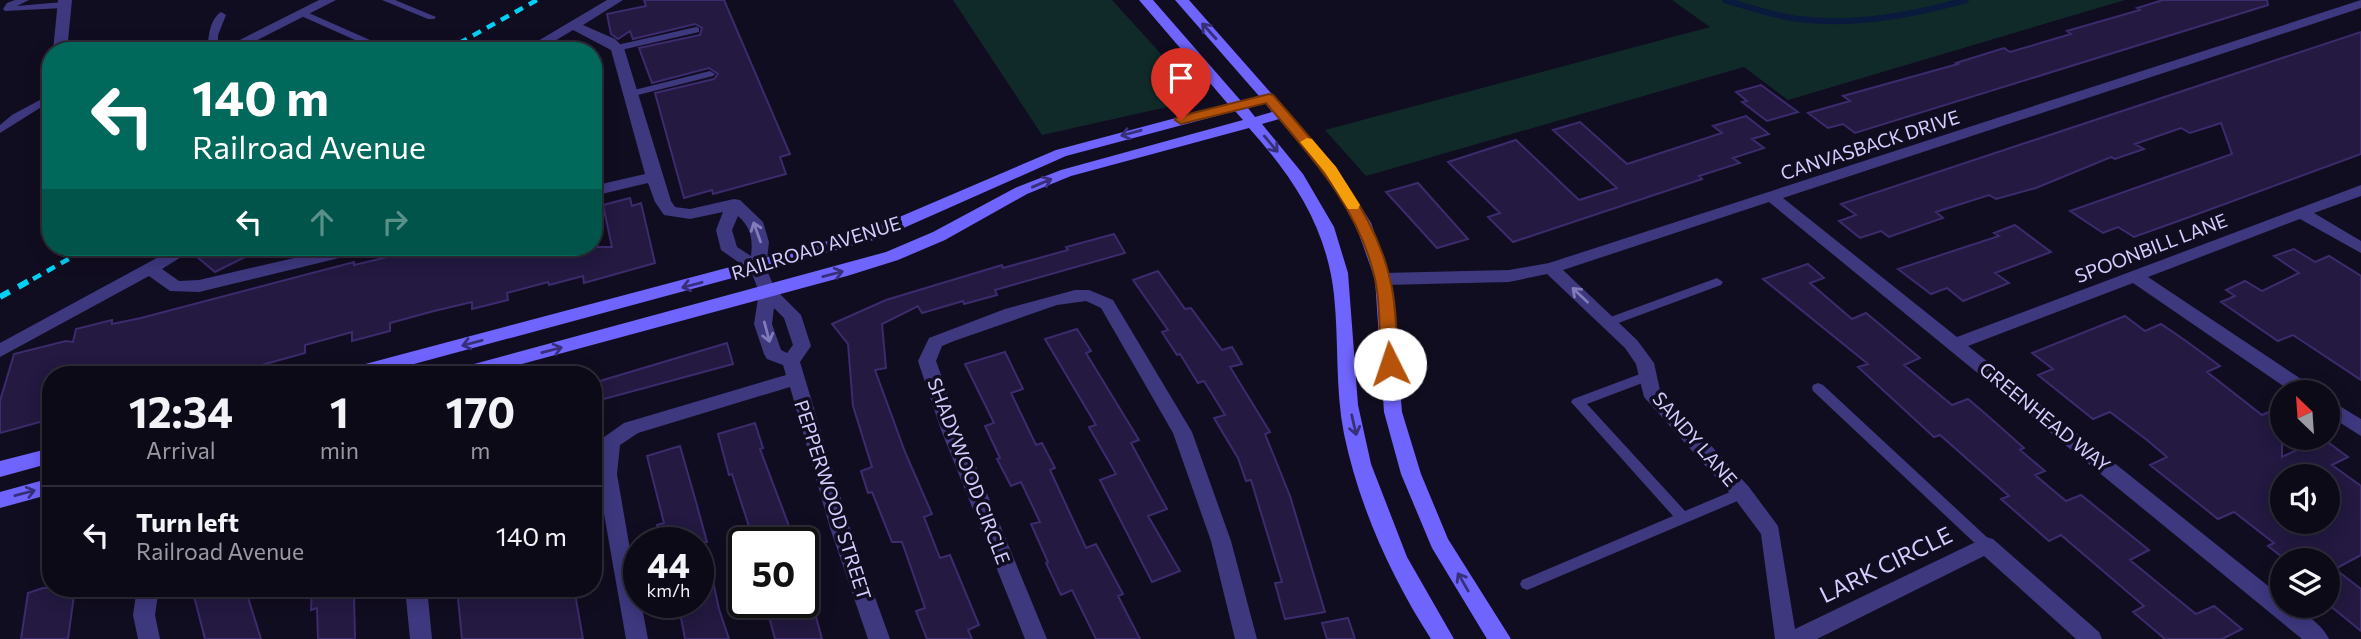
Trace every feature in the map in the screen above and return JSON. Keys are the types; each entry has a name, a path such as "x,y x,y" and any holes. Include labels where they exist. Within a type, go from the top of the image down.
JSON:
{"main road":[{"path":"1146,0 1297,176 1326,228 1341,279 1346,312 1349,405 1367,480 1392,549 1430,621 1443,639"},
{"path":"1182,0 1331,170 1363,223 1383,279 1393,412 1410,474 1439,542 1478,608 1500,639"},
{"name":"RAILROAD AVENUE","path":"384,366 758,268 875,234 1060,153 1269,98"},
{"name":"RAILROAD AVENUE","path":"493,366 892,256 939,236 1021,191 1066,173 1282,114"},
{"path":"0,469 42,457"},
{"path":"0,500 42,488"}],"street":[{"path":"243,42 329,0"},
{"path":"543,42 616,0"},
{"path":"61,42 64,3"},
{"name":"CANVASBACK DRIVE","path":"1383,279 1509,276 1551,268 2361,4"},
{"path":"572,25 610,41 617,48 654,177 663,202 670,211 690,214 734,205"},
{"path":"602,189 654,177"},
{"name":"SPOONBILL LANE","path":"1956,344 2361,190"},
{"name":"GREENHEAD WAY","path":"1772,197 2318,639"},
{"path":"734,205 755,222 761,242 758,268 729,250 724,230 734,205"},
{"path":"2302,213 2361,248"},
{"path":"0,351 173,256"},
{"path":"149,269 176,287 199,286 326,256"},
{"name":"PEPPERWOOD STREET","path":"758,268 768,292 792,315 802,346 793,370"},
{"name":"SANDY LANE","path":"1551,268 1631,344 1645,363 1651,392 1742,493 1771,532 1786,639"},
{"path":"2137,277 2288,380"},
{"name":"PEPPERWOOD STREET","path":"768,292 763,324 773,354 793,370 840,528 879,639"},
{"name":"SHADYWOOD CIRCLE","path":"1036,639 956,443 927,361 935,342 956,332 1058,300 1087,295 1107,304 1182,432 1221,541 1246,639"},
{"path":"637,639 607,474 611,442 631,428 793,370"},
{"path":"2340,415 2361,429"},
{"path":"1986,545 2091,639"},
{"name":"LARK CIRCLE","path":"1796,639 1986,545"},
{"path":"147,597 144,615 149,639"},
{"path":"417,597 421,639"}],"lane":[{"path":"24,0 10,5 8,9 64,3"},
{"path":"387,0 431,17"},
{"path":"302,13 367,42"},
{"path":"213,42 221,15"},
{"path":"617,48 696,30"},
{"path":"630,94 710,74"},
{"path":"0,130 42,102"},
{"path":"1609,322 1717,282"},
{"path":"1647,376 1578,402 1684,519"},
{"path":"1818,388 1986,545"},
{"path":"1527,584 1742,493"}],"green space":[{"path":"953,0 1112,0 1190,86 1176,105 1042,135"},
{"path":"1672,0 2125,0 1788,100 1744,67 1366,176 1325,130 1710,27"}],"building":[{"path":"644,0 724,0 790,154 780,157 786,174 713,194 712,190 684,198 655,93 714,79 718,74 709,68 652,83 639,48 700,35 702,28 695,24 633,39 630,31 618,39 611,34 607,14 646,6"},
{"path":"2163,0 2267,0 2268,5 1855,133 1843,124 1828,128 1808,113 1850,101 1843,96 1958,64 1956,63 2004,48 2010,52 2071,34 2067,31 2140,10 2137,8"},
{"path":"2361,32 2361,154 2184,219 2134,237 2118,227 2103,233 2070,211 2232,154 2221,123 2190,133 2181,128 2135,144 2144,149 2115,159 2111,157 2036,188 1996,199 1989,195 1936,212 1943,218 1889,237 1881,231 1860,238 1839,221 1856,215 1841,204"},
{"path":"1761,85 1798,112 1767,121 1742,102 1747,101 1736,92"},
{"path":"1746,116 1769,134 1752,139 1764,148 1733,158 1740,163 1699,176 1702,179 1513,242 1488,217 1500,213 1448,162 1516,140 1579,200 1617,188 1553,130 1580,122 1627,164 1722,133 1713,126"},
{"path":"1418,183 1468,239 1437,248 1386,192"},
{"path":"630,198 632,206 641,203 655,263 584,283 583,276 549,285 548,282 507,293 508,300 472,309 472,302 434,311 390,323 390,331 352,341 352,332 305,345 305,353 258,366 42,366 42,421 0,433 0,401 14,354 66,341 73,342 76,329 112,320 112,324 141,318 354,262 354,265 392,256 602,256 602,247 612,247 603,205"},
{"path":"2015,225 2051,252 1995,273 2009,283 1963,301 1947,288 1931,294 1898,269 1999,236 1994,233"},
{"path":"1114,234 1125,253 995,290 997,295 964,304 963,301 922,313 918,306 882,324 886,368 875,370 905,452 932,514 924,517 940,558 950,555 979,625 968,630 972,639 927,639 916,611 925,608 902,542 892,542 872,492 868,493 861,471 872,467 853,406 848,344 832,324 886,300 1002,265 1003,268 1068,250 1066,247"},
{"path":"2294,249 2315,262 2329,256 2361,276 2361,380 2293,335 2278,341 2221,302 2235,296 2226,290 2245,281 2262,291 2299,273 2274,256"},
{"path":"196,256 247,256 215,272"},
{"path":"1808,264 1824,278 1810,283 1852,319 1866,313 1920,358 1904,365 1952,405 1968,399 2024,448 2020,450 2045,471 2035,475 2066,501 2081,495 2149,550 2130,560 2196,614 2214,606 2242,629 2222,639 2165,639 2133,612 2144,606 2061,535 2049,541 2001,499 2009,496 1940,435 1934,437 1858,367 1868,364 1763,279"},
{"path":"1158,271 1185,309 1191,308 1222,350 1232,347 1242,364 1230,367 1270,432 1265,434 1290,496 1325,612 1285,619 1275,583 1282,582 1251,480 1246,481 1238,458 1214,418 1225,415 1204,381 1198,383 1180,354 1177,355 1162,332 1168,330 1133,280"},
{"path":"2125,316 2145,331 2161,324 2220,366 2207,372 2262,415 2270,411 2270,450 2282,450 2282,457 2297,450 2338,450 2348,457 2334,464 2270,464 2270,534 2340,534 2340,471 2361,486 2361,555 2340,566 2340,548 2271,548 2268,546 2274,543 2234,512 2218,519 2150,465 2167,457 2147,440 2110,412 2093,419 2038,375 2053,369 2032,353"},
{"path":"1077,329 1091,351 1086,353 1139,440 1131,443 1167,509 1148,516 1180,571 1152,582 1100,480 1116,474 1089,427 1096,425 1045,339"},
{"path":"727,343 733,364 602,400 602,380"},
{"path":"1005,352 1023,389 1011,393 1036,445 1042,443 1055,468 1050,470 1086,548 1096,544 1123,594 1118,596 1140,639 1096,639 1072,590 1061,595 1031,524 1040,522 1021,482 1011,486 997,459 1000,458 985,426 994,423 965,364"},
{"path":"755,423 763,448 760,449 789,527 749,527 732,474 729,475 718,434"},
{"path":"680,446 703,527 657,527 664,523 647,456"},
{"path":"2340,573 2361,589 2361,631 2340,614"},
{"path":"714,586 729,639 685,639 681,618 714,618"},
{"path":"42,588 42,597 74,597 68,639 21,639 28,593"},
{"path":"194,597 248,597 261,639 205,639"},
{"path":"312,597 354,597 355,639 318,639 317,608 311,610"},
{"path":"458,597 576,597 583,639 462,639"},
{"path":"769,618 816,618 822,639 775,639"},
{"path":"1348,618 1355,639 1327,639 1322,623"}],"waterway":[{"path":"1725,0 1790,18 1820,21 1862,20 1904,14 1966,0"}],"railway":[{"path":"461,42 537,0"},
{"path":"33,279 74,256"},
{"path":"0,297 36,277"}],"slow traffic":[{"path":"1307,142 1331,170 1353,205"}],"route":[{"path":"1181,120 1269,98 1331,170 1363,223 1383,279 1390,364"}]}
